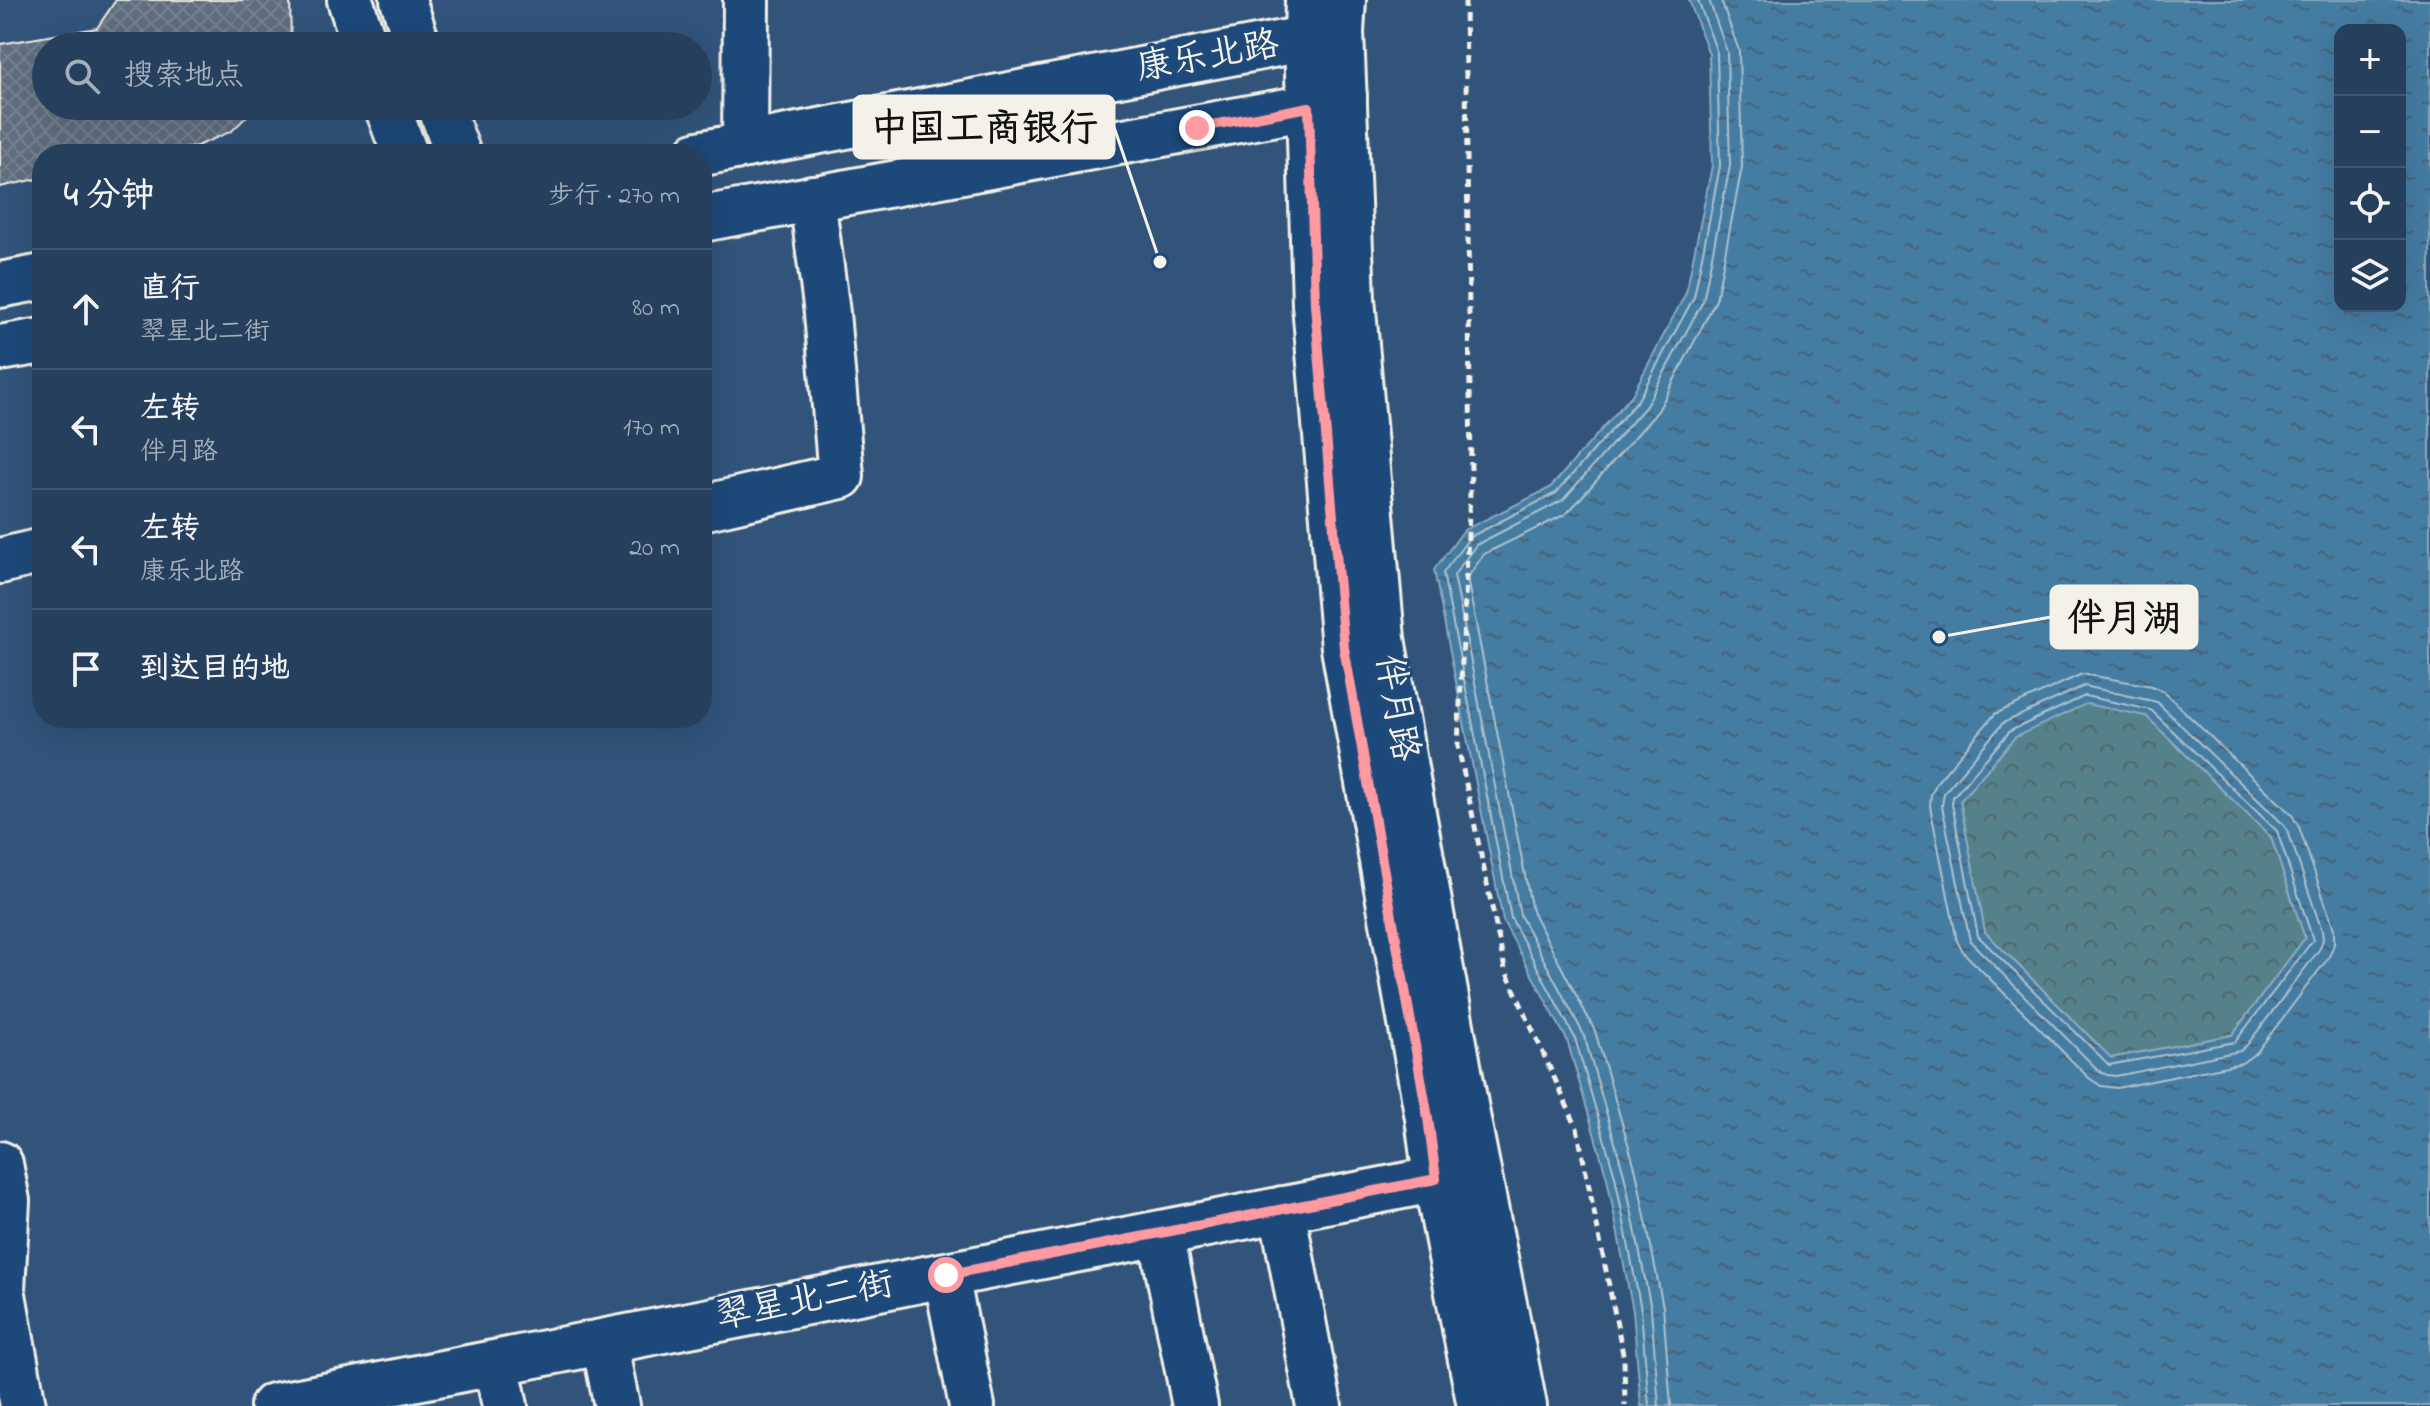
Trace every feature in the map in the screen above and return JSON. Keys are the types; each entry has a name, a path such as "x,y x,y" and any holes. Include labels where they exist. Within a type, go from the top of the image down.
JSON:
{"street":[{"path":"350,0 360,32"},
{"path":"403,0 413,32"},
{"path":"745,145 746,0"},
{"name":"康乐北路","path":"712,151 1325,18"},
{"name":"伴月路","path":"1325,18 1326,102 1315,304 1344,648 1428,1118 1436,1179 1480,1406"},
{"name":"康乐北路","path":"712,217 1326,102"},
{"name":"伴月路","path":"1326,102 1352,299 1382,639 1524,1406"},
{"path":"392,120 401,144"},
{"path":"445,120 454,144"},
{"path":"712,506 841,476 827,313 812,198"},
{"path":"0,285 32,279"},
{"path":"0,348 32,343"},
{"path":"0,561 32,553"},
{"path":"0,1164 7,1201 2,1289 23,1406"},
{"name":"翠星北二街","path":"274,1406 397,1394 496,1363 1479,1171"},
{"path":"1282,1209 1319,1406"},
{"path":"1161,1233 1195,1406"},
{"path":"946,1275 972,1406"},
{"path":"604,1342 617,1406"},
{"path":"496,1363 505,1406"}],"path":[{"path":"1465,0 1471,471 1458,746 1505,969 1577,1128 1624,1359 1625,1406"}],"green space":[{"path":"2086,703 2146,716 2271,837 2305,938 2232,1035 2111,1058 1985,932 1960,801 2015,737"}],"water":[{"path":"1689,0 2430,0 2430,1406 1641,1406 1633,1311 1607,1178 1567,1040 1503,921 1434,570 1464,530 1550,488 1632,395 1686,293 1712,166 1709,54","holes":["2086,704 2146,716 2271,837 2305,938 2232,1035 2111,1058 1985,932 1960,801 2015,737"]}],"building":[{"path":"116,0 290,0 291,32 73,32 97,28"},
{"path":"32,39 32,120 243,120 232,131 202,144 32,144 32,180 0,187 0,44"}],"place":[{"name":"中国工商银行","path":"1160,262"},
{"name":"伴月湖","path":"1939,637"}],"route":[{"path":"946,1275 1436,1179 1428,1118 1344,648 1315,304 1309,107 1197,128"}]}
